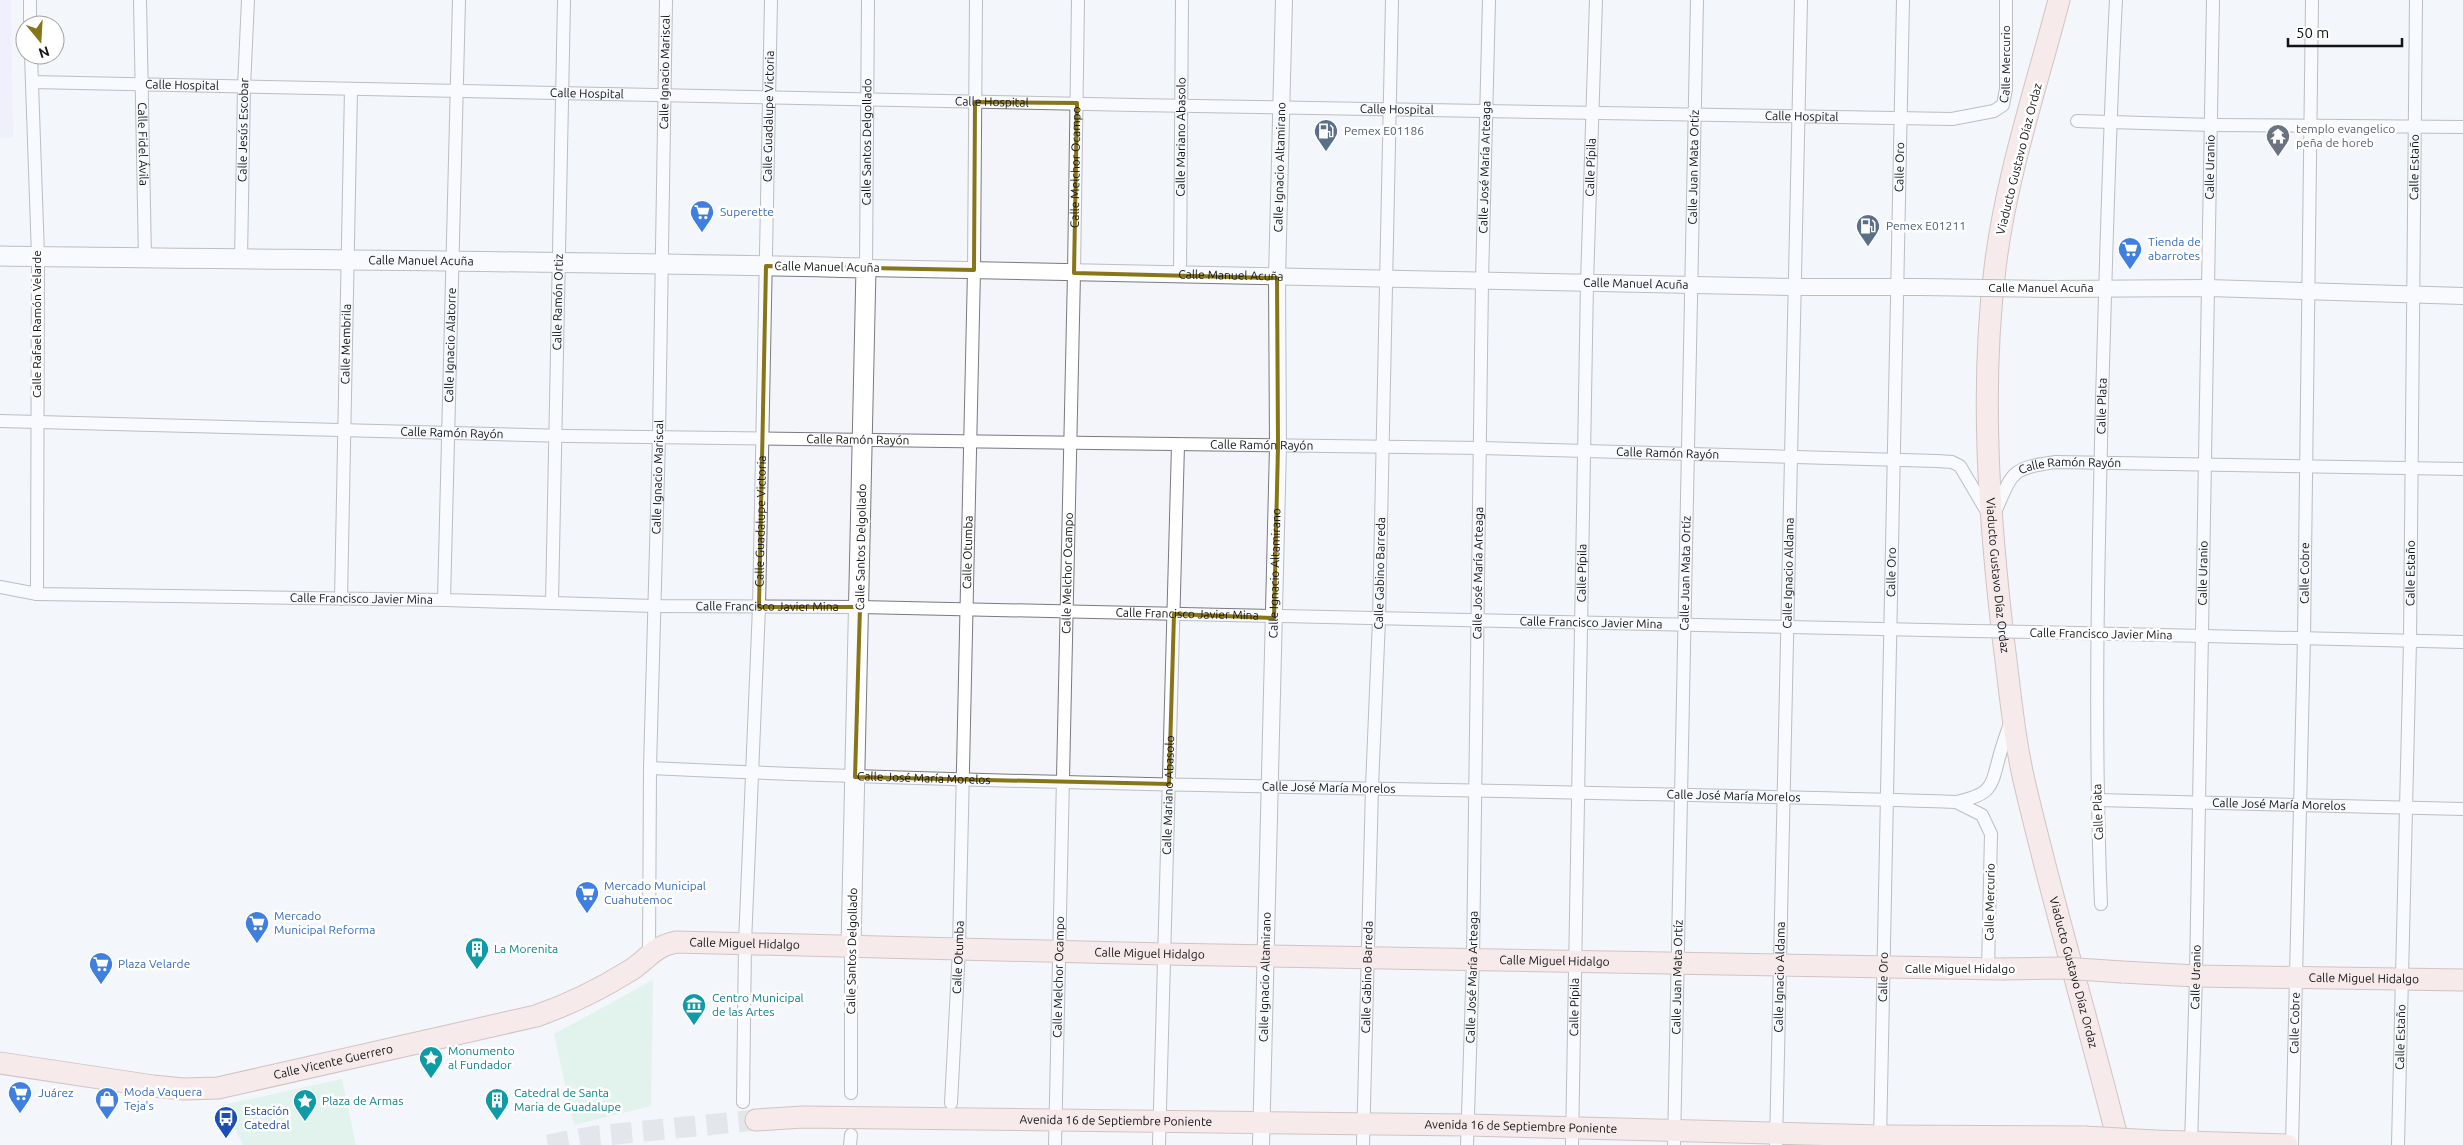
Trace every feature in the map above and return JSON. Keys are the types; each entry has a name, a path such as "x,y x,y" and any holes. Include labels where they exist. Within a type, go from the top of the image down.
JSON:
{"main road":[{"name":"Viaducto Gustavo Díaz Ordaz","path":"2059,0 2004,213 1995,266 1991,305 1989,412 1992,519 2012,716 2026,791 2119,1145"},
{"name":"Calle Manuel Acuña","path":"0,256 559,261 866,268"},
{"name":"Calle Santos Delgollado","path":"851,946 866,268"},
{"name":"Calle Miguel Hidalgo","path":"649,953 664,944 676,942 959,950 1885,968 1995,970 2063,968 2196,976 2463,980"},
{"name":"Calle Vicente Guerrero","path":"0,1063 153,1086 183,1089 218,1088 536,1016 566,1004 631,970 649,953"},
{"name":"Avenida 16 de Septiembre Poniente","path":"756,1120 803,1117 1261,1122 1364,1124 1467,1135 1985,1141 2080,1140 2287,1145"}],"street":[{"path":"30,0 30,15"},
{"name":"Calle Fidel Ávila","path":"140,0 145,258"},
{"name":"Calle Jesús Escobar","path":"241,259 244,87 248,0"},
{"name":"Calle Ignacio Alatorre","path":"444,600 459,0"},
{"name":"Calle Ramón Ortiz","path":"552,604 564,93 564,0"},
{"name":"Calle Ignacio Mariscal","path":"649,953 650,768 659,437 666,0"},
{"name":"Calle Guadalupe Victoria","path":"743,1102 745,944 758,607 771,0"},
{"name":"Calle Santos Delgollado","path":"866,268 868,0"},
{"name":"Calle Otumba","path":"951,1103 959,950 961,780 974,270 976,0"},
{"name":"Calle Melchor Ocampo","path":"1055,1145 1078,0"},
{"name":"Calle Mariano Abasolo","path":"1180,275 1182,0"},
{"name":"Calle Ignacio Altamirano","path":"1261,1145 1268,785 1278,446 1277,278 1284,0"},
{"name":"Calle Gabino Barreda","path":"1364,1145 1372,787 1379,619 1392,0"},
{"name":"Calle José María Arteaga","path":"1467,1135 1473,959 1482,448 1482,281 1490,0"},
{"name":"Calle Pípila","path":"1572,1136 1580,792 1581,621 1586,452 1587,283 1594,114 1596,0"},
{"name":"Calle Juan Mata Ortíz","path":"1674,1137 1697,0"},
{"name":"Calle Ignacio Aldama","path":"1776,1139 1801,0"},
{"name":"Calle Oro","path":"1880,1140 1885,968 1890,630 1895,459 1896,288 1903,0"},
{"name":"Calle Mercurio","path":"1952,120 1994,111 2003,105 2006,89 2006,0"},
{"name":"Calle Plata","path":"2101,904 2097,800 2096,633 2110,121 2116,0"},
{"name":"Calle Uranio","path":"2191,1143 2196,976 2213,0"},
{"name":"Calle Cobre","path":"2292,1145 2304,638 2312,0"},
{"name":"Calle Estaño","path":"2398,1145 2410,641 2410,467 2416,0"},
{"name":"Calle Rafael Ramón Velarde","path":"31,65 38,256 37,594"},
{"name":"Calle Hospital","path":"32,82 1952,120"},
{"name":"Calle Membrila","path":"341,599 346,259 351,89"},
{"path":"2077,121 2212,125 2311,124 2463,127"},
{"name":"Calle Manuel Acuña","path":"866,268 1277,278 1795,287 2209,288 2463,296"},
{"name":"Calle Ramón Rayón","path":"0,421 219,425 344,431 556,436 862,439 969,443 1482,448 1895,459 1952,462 1960,466 1992,519"},
{"name":"Calle Mariano Abasolo","path":"1159,1145 1178,444"},
{"name":"Calle Ramón Rayón","path":"1992,519 2009,477 2023,468 2056,462 2100,461 2463,469"},
{"name":"Calle Francisco Javier Mina","path":"0,587 37,594 444,600 655,606 965,609 1274,618 1581,621 1890,630 2463,642"},
{"path":"1956,802 1978,796 1990,786 1997,772 1999,756 2012,716"},
{"name":"Calle José María Morelos","path":"650,768 961,780 1476,789 1956,802 1982,815 1991,834"},
{"name":"Calle José María Morelos","path":"2097,800 2463,809"},
{"name":"Calle Mercurio","path":"1991,834 1995,970"},
{"name":"Calle Santos Delgollado","path":"851,946 851,1093"}],"highlighted area":[{"path":"975,102 1077,103 1074,273 1277,278 1278,446 1274,618 1174,614 1169,784 855,777 860,607 759,607 766,266 974,270"}],"shaded area":[{"path":"0,0 11,0 13,137 0,138"}],"green space":[{"path":"653,980 651,1106 574,1125 554,1034"},
{"name":"Plaza de Armas","path":"342,1079 356,1145 243,1145 223,1105"}],"tunnel":[{"path":"548,1145 596,1136 756,1120"}],"place":[{"name":"Pemex E01186","path":"1326,152"},
{"name":"templo evangelico peña de horeb","path":"2278,157"},
{"name":"Superette","path":"702,233"},
{"name":"Pemex E01211","path":"1868,247"},
{"name":"Tienda de abarrotes","path":"2130,270"},
{"name":"Mercado Municipal Cuahutemoc","path":"587,914"},
{"name":"Mercado Municipal Reforma","path":"257,944"},
{"name":"La Morenita","path":"477,970"},
{"name":"Plaza Velarde","path":"101,985"},
{"name":"Centro Municipal de las Artes","path":"694,1026"},
{"name":"Monumento al Fundador","path":"431,1079"},
{"name":"Juárez","path":"20,1114"},
{"name":"Moda Vaquera Teja's","path":"107,1120"},
{"name":"Catedral de Santa Maria de Guadalupe","path":"497,1121"},
{"name":"Plaza de Armas","path":"305,1122"},
{"name":"Estación Catedral","path":"226,1139"}]}
